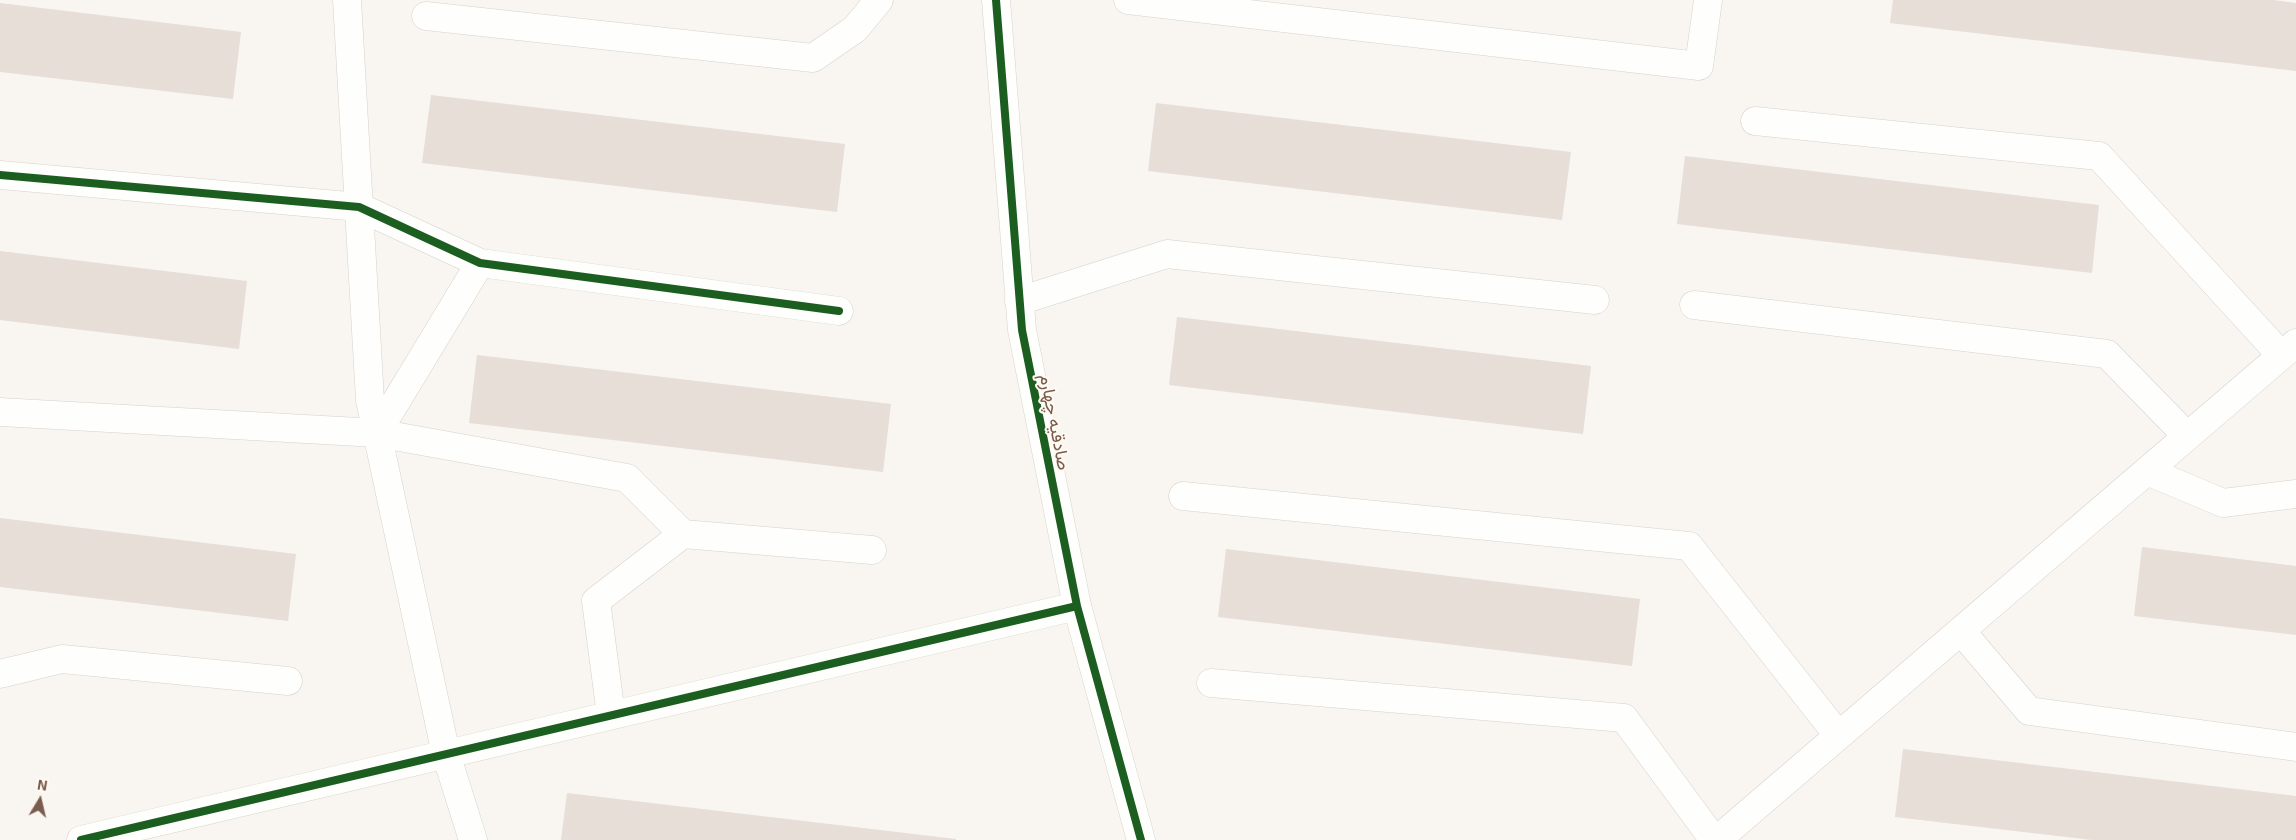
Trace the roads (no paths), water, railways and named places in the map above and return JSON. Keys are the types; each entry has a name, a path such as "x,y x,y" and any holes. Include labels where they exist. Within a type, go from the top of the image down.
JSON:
{"street":[{"path":"347,0 370,400 446,754 474,840"},
{"path":"426,16 813,58 855,29 879,0"},
{"name":"صادقیه چهارم","path":"996,0 1022,330 1076,606 1141,840"},
{"path":"1128,0 1699,66 1708,0"},
{"path":"1212,683 1624,718 1715,840 2289,349 2099,156 1755,121"},
{"path":"0,175 359,207 480,263 839,311"},
{"path":"1019,301 1167,254 1595,300"},
{"path":"377,433 480,263"},
{"path":"1694,304 2107,354 2187,436"},
{"path":"0,412 377,433 627,478 683,534 872,550"},
{"path":"2147,471 2223,503 2296,494"},
{"path":"1183,496 1689,546 1838,735"},
{"path":"612,715 596,601 683,534"},
{"path":"82,840 1076,606"},
{"path":"1961,630 2030,712 2296,747"},
{"path":"0,674 62,659 288,681"}]}
